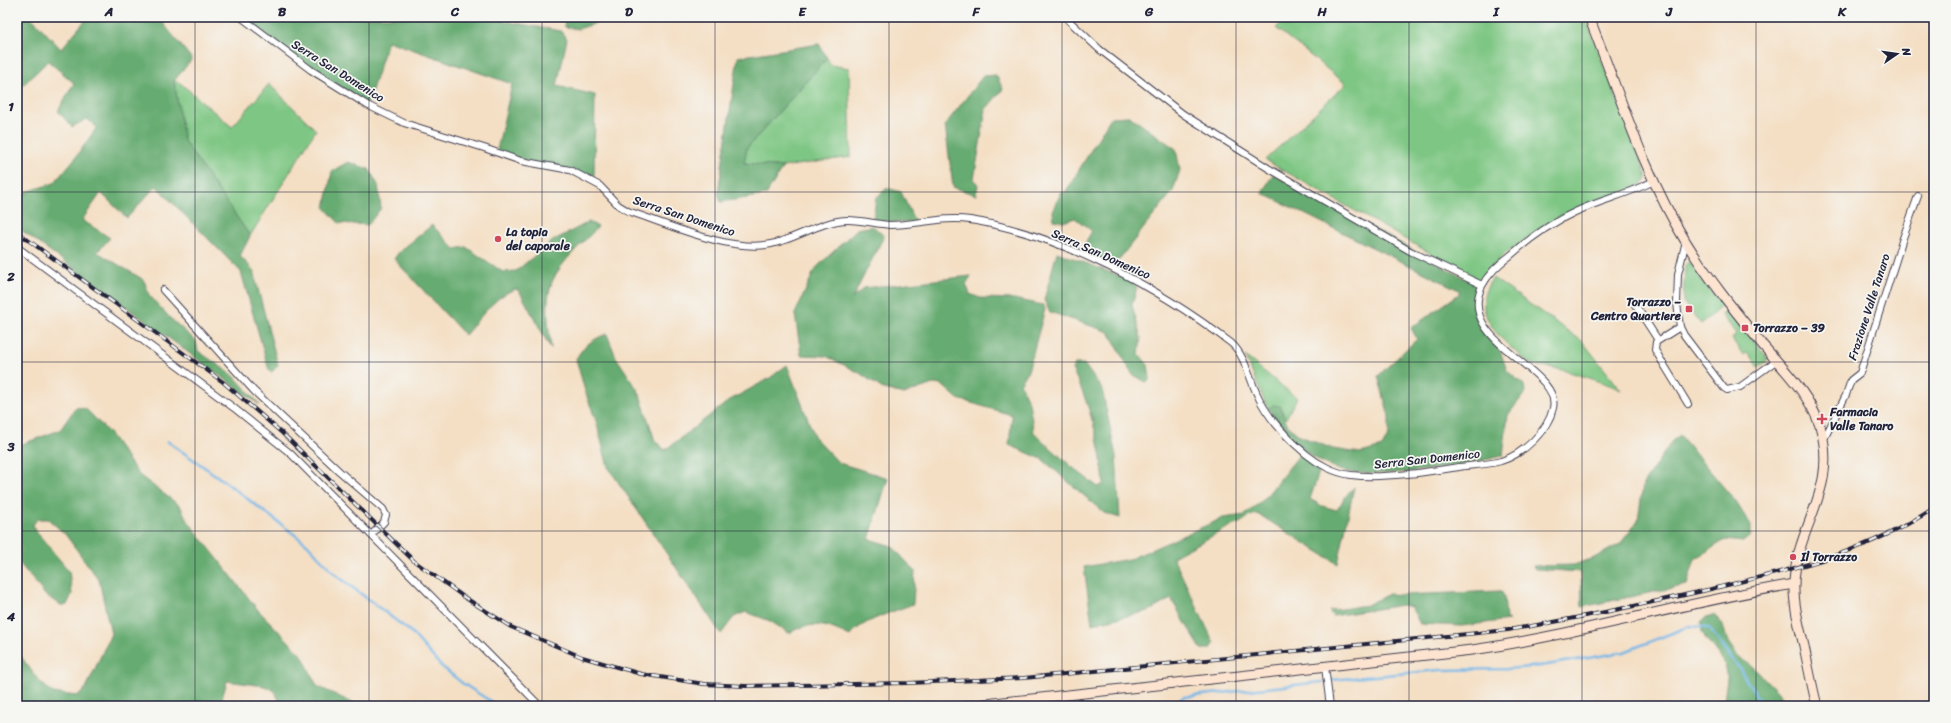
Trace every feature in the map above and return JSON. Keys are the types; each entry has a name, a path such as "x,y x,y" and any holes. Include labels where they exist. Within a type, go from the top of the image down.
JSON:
{"street":[{"name":"Serra San Domenico","path":"241,17 311,70 367,105 404,123 531,164 570,170 600,186 618,205 628,211 724,242 745,246 761,246 783,241 836,221 848,220 889,225 953,219 970,220 1006,228 1067,249 1130,277 1148,287 1231,343 1239,353 1266,412 1276,426 1307,454 1327,467 1349,475 1364,476 1419,473 1500,461 1521,451 1542,430 1554,406 1550,391 1537,376 1488,332 1483,323 1479,308 1482,286"},
{"path":"1066,17 1099,49 1183,114 1268,168 1410,251 1482,286 1497,267 1520,247 1558,220 1577,211 1634,191 1654,181"},
{"path":"1589,17 1654,181 1686,242 1720,293 1809,400 1823,441 1824,476 1818,501 1799,555 1794,584 1798,621 1817,706"},
{"name":"Frazione Valle Tanaro","path":"1823,441 1846,395 1851,380 1860,373 1918,196"},
{"path":"1686,242 1678,274 1677,303 1680,327 1684,335 1727,390 1740,387 1776,360"},
{"path":"17,248 234,408 313,475 540,706"},
{"path":"163,290 254,391 339,471 383,509 386,514 384,522 371,535"},
{"path":"1634,303 1658,340"},
{"path":"1680,327 1658,340 1655,346 1657,354 1688,404"},
{"path":"968,706 1325,667 1506,645 1735,594 1794,584"},
{"path":"1325,667 1330,706"}],"green space":[{"path":"17,17 31,17 61,49 88,17 126,17 129,20 132,17 158,17 192,59 174,81 184,141 250,236 240,256 253,270 278,365 272,372 269,370 241,272 156,186 127,218 101,193 82,220 110,238 97,252 144,280 149,295 171,319 196,341 198,351 234,376 260,405 17,227 17,195 54,183 76,157 97,127 87,119 72,127 58,111 74,83 48,61 20,88 17,87 17,38 21,33 17,27"},
{"path":"241,17 480,17 561,31 567,39 557,86 595,95 594,180 526,161 497,150 512,84 388,41 367,105 311,70"},
{"path":"565,17 616,17 578,29 565,27"},
{"path":"1288,17 1585,17 1647,180 1638,187 1562,215 1502,256 1481,282 1265,160 1346,84 1276,28"},
{"path":"819,44 827,58 747,148 744,163 783,167 766,195 721,202 718,193 738,57"},
{"path":"827,58 831,65 849,68 851,157 783,167 744,163 747,148"},
{"path":"996,75 1003,89 986,109 974,179 978,185 976,195 953,187 945,125 983,76"},
{"path":"174,81 179,82 232,127 269,84 316,130 250,236 184,141"},
{"path":"1129,116 1176,149 1180,170 1173,191 1113,267 1080,252 1092,231 1075,218 1063,222 1054,220 1053,211 1061,192 1065,193 1111,117"},
{"path":"348,162 369,169 378,185 381,208 368,225 339,223 325,208 332,171"},
{"path":"1273,174 1479,286 1474,302 1477,317 1487,335 1500,350 1507,371 1524,385 1525,393 1508,415 1503,456 1467,464 1426,470 1385,473 1348,472 1334,468 1312,456 1305,451 1285,430 1268,409 1273,405 1280,406 1288,426 1300,436 1333,449 1361,453 1382,447 1389,434 1389,416 1378,376 1417,339 1411,328 1459,294 1459,290 1262,193"},
{"path":"887,188 901,192 915,222 873,220 876,198"},
{"path":"589,222 598,227 561,267 552,282 548,298 551,349 520,292 516,289 508,292 494,302 465,335 394,259 399,252 432,225 455,249 466,247 503,272 516,271 554,240"},
{"path":"873,226 884,236 852,299 864,288 971,276 966,284 970,294 980,298 1014,299 1043,305 1045,309 1028,371 1020,384 1029,402 1034,433 1072,467 1098,487 1104,484 1103,469 1094,425 1084,396 1072,369 1075,364 1084,364 1102,389 1116,456 1120,518 1104,513 1042,459 1009,445 1012,415 958,399 942,385 933,384 904,394 883,389 858,372 826,356 801,355 795,314 815,269 857,229"},
{"path":"1057,252 1130,280 1137,287 1132,305 1141,338 1139,354 1148,365 1150,379 1146,382 1132,374 1109,332 1050,312 1044,300"},
{"path":"1688,262 1691,263 1704,283 1723,305 1701,324 1683,302 1685,265"},
{"path":"1493,278 1582,341 1621,390 1596,380 1551,367 1533,365 1507,345 1493,328 1484,309 1486,288"},
{"path":"1728,310 1766,356 1767,361 1758,367 1747,352 1743,355 1732,339 1736,334 1722,314"},
{"path":"607,334 616,357 639,392 655,441 665,450 730,400 770,378 787,365 815,438 839,463 888,478 869,539 892,546 915,571 913,604 870,621 850,636 834,629 813,625 805,626 789,633 770,621 746,612 734,617 721,634 608,467 596,421 585,391 576,359 589,344"},
{"path":"1245,356 1297,398 1285,420 1281,414 1268,409"},
{"path":"76,407 86,409 110,434 139,475 180,506 188,521 258,610 302,655 317,686 359,706 278,706 279,701 275,691 264,686 227,681 221,706 17,706 17,651 39,681 53,693 77,696 82,693 87,686 111,634 99,580 65,534 48,519 37,519 33,525 35,530 69,571 72,594 67,605 61,605 46,596 17,560 17,446 60,430"},
{"path":"1680,435 1736,502 1751,526 1751,535 1743,542 1725,540 1695,559 1687,585 1582,607 1581,572 1535,569 1533,566 1574,565 1594,558 1620,544 1638,521 1643,484 1672,441"},
{"path":"1300,454 1320,469 1310,499 1322,506 1337,510 1345,497 1354,487 1338,564 1258,514 1231,526 1173,557 1214,643 1211,649 1201,649 1171,599 1149,611 1092,624 1084,567 1130,559 1223,518 1245,515 1264,499"},
{"path":"1501,591 1504,596 1506,619 1509,620 1462,626 1420,624 1411,607 1402,605 1333,616 1329,611 1367,605 1389,594 1402,595"},
{"path":"1714,615 1722,623 1728,642 1738,657 1752,666 1778,692 1785,706 1725,706 1724,697 1727,678 1726,669 1722,659 1702,633 1701,622 1706,617"}],"waterway":[{"path":"167,441 224,481 307,544 335,574 411,632 440,665 462,683 498,706"},
{"path":"1332,680 1440,670 1507,669 1541,666 1624,652 1690,626 1709,628 1737,665 1759,700 1766,706"},
{"path":"1168,706 1184,697 1322,682"}],"railway":[{"path":"17,232 223,382 282,433 414,561 464,597 511,627 582,657 641,674 704,684 745,686 908,683 1024,678 1508,630 1657,601 1795,568 1881,538 1934,508"}],"place":[{"name":"La topia del caporale","path":"498,239"},
{"name":"Torrazzo – Centro Quartiere","path":"1689,309"},
{"name":"Torrazzo – 39","path":"1745,328"},
{"name":"Farmacia Valle Tanaro","path":"1822,419"},
{"name":"Il Torrazzo","path":"1793,557"}]}
